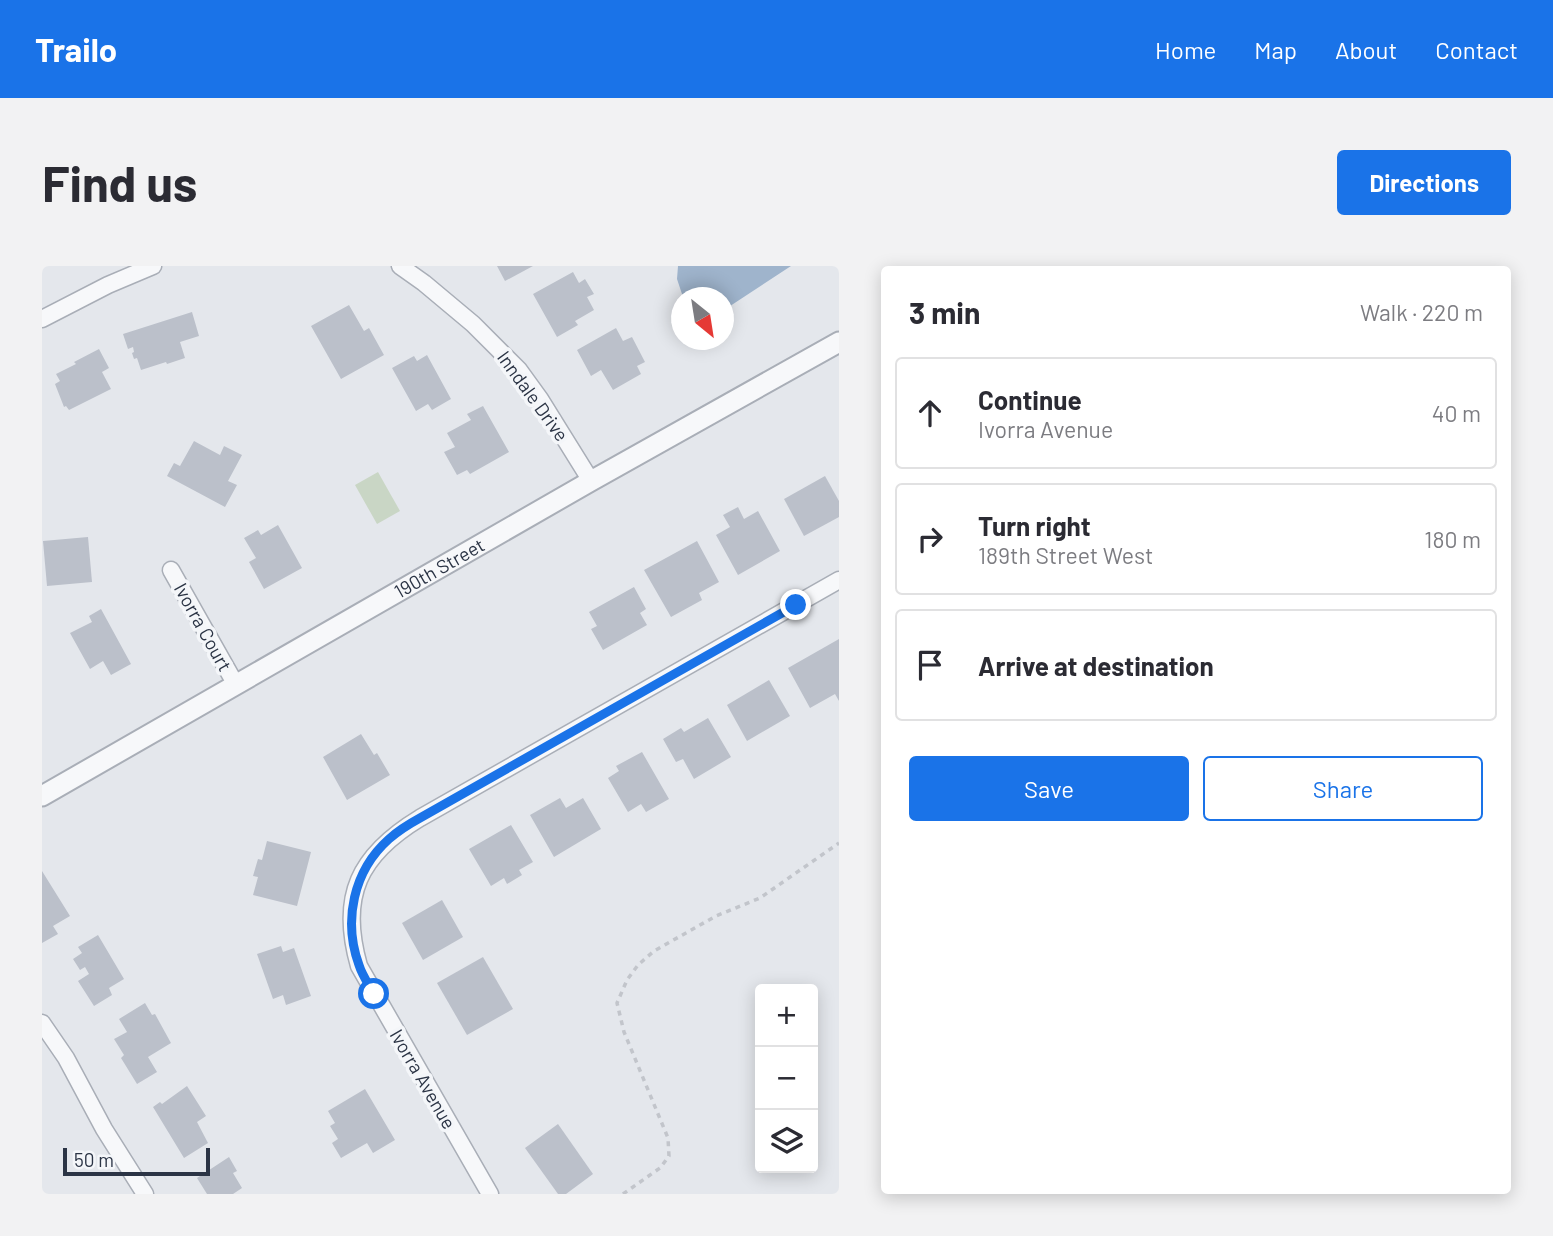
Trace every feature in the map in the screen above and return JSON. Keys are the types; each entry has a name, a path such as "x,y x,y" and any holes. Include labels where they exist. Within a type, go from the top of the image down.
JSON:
{"street":[{"path":"42,319 108,285 153,266"},
{"name":"Inndale Drive","path":"400,266 473,324 519,370 591,481"},
{"name":"190th Street","path":"42,796 839,342"},
{"name":"Ivorra Court","path":"171,570 236,685"},
{"name":"Ivorra Avenue","path":"490,1194 359,966 351,916 359,881 370,861 379,849 402,829 839,580"},
{"path":"42,1023 66,1058 104,1129 145,1194"}],"path":[{"path":"623,1194 660,1168 669,1156 668,1138 624,1032 617,1003 627,981 638,965 654,951 716,916 760,898 839,843"}],"green space":[{"path":"378,472 400,511 377,524 355,485"}],"water":[{"path":"678,266 791,266 734,303 734,287 680,287"}],"building":[{"path":"497,266 533,266 505,281"},
{"path":"573,272 579,283 585,279 594,294 587,297 594,310 575,321 578,325 557,337 533,294"},
{"path":"349,305 364,331 369,328 384,355 341,379 311,326"},
{"path":"192,312 199,336 180,342 185,358 141,370 137,358 134,359 133,347 128,349 123,334"},
{"path":"616,328 623,341 632,337 645,362 637,366 641,374 613,390 601,370 591,376 577,350"},
{"path":"99,349 109,368 102,372 111,389 69,410 64,407 55,384 60,381 56,374"},
{"path":"427,355 451,399 432,410 428,404 416,411 392,368 414,356 417,361"},
{"path":"483,406 509,452 470,474 467,470 457,475 444,452 455,447 447,433 471,420 467,414"},
{"path":"194,441 220,455 224,446 242,455 228,481 237,485 225,507 167,476 174,463 180,466"},
{"path":"825,476 839,501 839,517 804,536 784,499"},
{"path":"738,507 744,519 758,511 780,551 738,575 716,535 730,527 723,515"},
{"path":"278,525 302,568 264,589 249,562 256,558 244,538 258,530 261,535"},
{"path":"88,537 92,582 47,586 43,541"},
{"path":"697,541 719,582 699,593 702,600 671,617 644,570"},
{"path":"634,587 646,609 640,613 647,625 603,650 591,629 597,626 589,612"},
{"path":"101,609 131,664 111,675 103,661 90,669 70,633 92,622 89,616"},
{"path":"839,639 839,701 835,694 810,708 788,668"},
{"path":"769,680 790,716 747,741 727,705"},
{"path":"708,718 731,757 694,779 683,759 676,762 663,739 681,728 684,732"},
{"path":"361,734 390,775 347,800 323,757"},
{"path":"642,752 669,799 646,812 641,804 628,812 608,778 619,771 616,766"},
{"path":"560,798 566,808 583,798 601,829 554,857 530,815"},
{"path":"511,825 533,862 519,870 522,875 507,884 504,878 491,886 469,849"},
{"path":"267,841 311,852 297,906 253,895 258,877 253,876 258,859 262,860"},
{"path":"42,871 70,916 53,926 58,934 42,943"},
{"path":"442,900 463,937 423,960 402,923"},
{"path":"98,935 124,979 109,988 112,995 94,1006 78,981 89,974 85,967 80,970 73,959 82,953 78,947"},
{"path":"281,946 283,952 294,948 311,996 286,1005 283,995 273,999 257,954"},
{"path":"483,957 513,1009 467,1035 437,983"},
{"path":"145,1003 152,1015 155,1014 171,1043 148,1057 157,1072 137,1084 121,1058 124,1055 114,1039 127,1032 119,1019"},
{"path":"187,1086 206,1116 197,1122 208,1143 184,1158 153,1107 160,1102 162,1104"},
{"path":"365,1089 395,1140 373,1153 367,1143 341,1158 332,1143 338,1139 330,1126 335,1123 328,1111"},
{"path":"558,1124 593,1174 566,1194 558,1194 525,1148"},
{"path":"229,1157 237,1171 233,1173 242,1188 233,1194 207,1194 197,1178"}],"route":[{"path":"374,994 359,966 351,916 359,881 370,861 388,839 420,818 796,605"}]}
